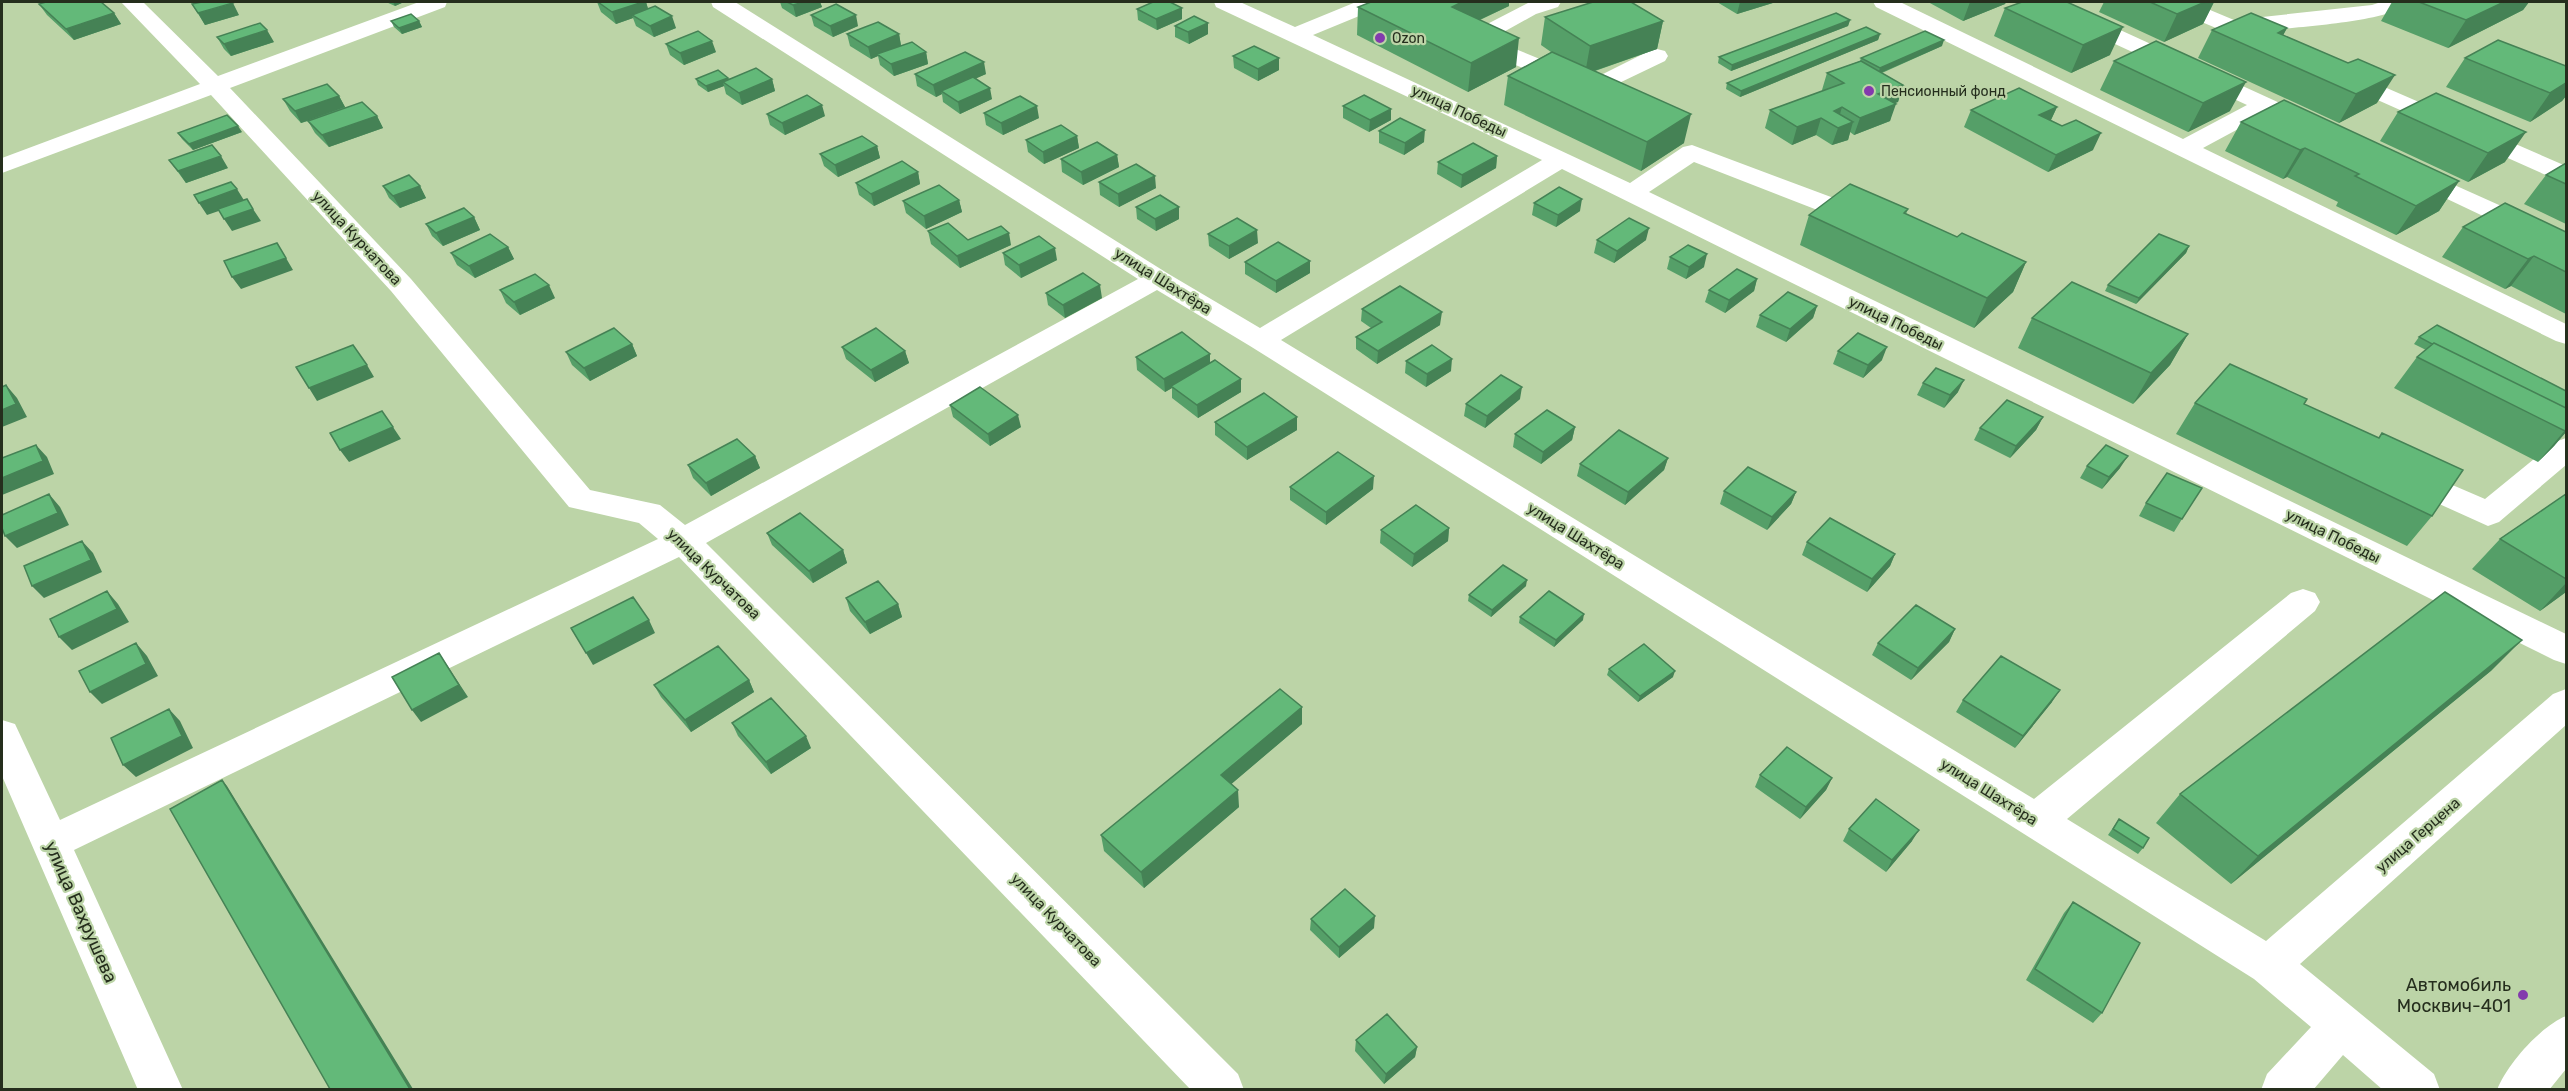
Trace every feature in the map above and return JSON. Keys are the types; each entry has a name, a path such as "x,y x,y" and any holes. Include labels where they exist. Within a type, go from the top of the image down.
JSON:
{"street":[{"name":"улица Курчатова","path":"131,2 213,84 401,285 580,500 649,513 683,541 1222,1089"},
{"path":"2,166 213,84 437,2"},
{"name":"улица Шахтёра","path":"721,2 1157,279 1260,340 2269,965 2418,1089"},
{"name":"улица Победы","path":"1224,2 1562,159 2566,650"},
{"path":"1297,34 1373,2"},
{"path":"1550,2 1528,9 1474,40 1592,89 1657,56"},
{"path":"1884,2 2566,335"},
{"path":"2043,2 2331,135"},
{"path":"2174,2 2286,51"},
{"path":"2232,27 2376,11 2398,2"},
{"path":"2319,65 2566,175"},
{"path":"2184,148 2266,105"},
{"path":"1631,193 1692,152 1887,228"},
{"path":"1260,340 1562,159"},
{"path":"2395,165 2566,245"},
{"path":"50,843 683,541 1157,279"},
{"path":"2382,465 2488,514 2560,440"},
{"path":"2036,821 2303,602"},
{"name":"улица Герцена","path":"2269,965 2566,704"},
{"name":"улица Вахрушева","path":"2,735 161,1089"},
{"path":"2283,1089 2341,1026"},
{"path":"2519,1089 2566,1037"}],"building":[{"path":"101,2 114,13 66,29 39,4"},
{"path":"598,2 643,2 612,12"},
{"path":"787,2 804,2 793,5"},
{"path":"1153,2 1170,2 1182,8 1156,19 1137,9"},
{"path":"1371,2 1462,2 1452,7 1519,38 1471,63 1358,7"},
{"path":"1593,2 1631,2 1663,21 1590,46 1545,17"},
{"path":"2022,2 2067,2 2123,27 2083,45 2005,8"},
{"path":"2150,2 2205,2 2177,14"},
{"path":"2419,2 2504,2 2466,20"},
{"path":"233,3 198,13 192,4"},
{"path":"836,4 856,15 830,26 811,15"},
{"path":"655,6 672,16 650,26 632,15"},
{"path":"1836,13 1850,20 1732,65 1719,57"},
{"path":"2251,13 2287,28 2278,33 2348,63 2358,59 2395,75 2356,94 2212,30"},
{"path":"411,14 419,21 399,28 391,21"},
{"path":"1194,16 1208,23 1188,32 1175,26"},
{"path":"878,22 899,34 868,47 847,34"},
{"path":"260,23 267,30 224,44 217,37"},
{"path":"1866,27 1880,34 1741,91 1727,83"},
{"path":"698,31 712,41 680,53 666,44"},
{"path":"1925,31 1944,40 1880,68 1861,58"},
{"path":"2498,40 2566,66 2566,83 2550,93 2465,58"},
{"path":"2156,41 2246,82 2203,103 2114,61"},
{"path":"912,42 926,52 891,64 877,54"},
{"path":"1254,46 1279,58 1258,69 1233,56"},
{"path":"965,52 984,62 933,85 915,74"},
{"path":"1552,52 1691,114 1647,142 1508,76"},
{"path":"1861,61 1903,85 1878,94 1896,104 1860,118 1842,107 1834,111 1853,122 1838,128 1821,118 1797,127 1770,110 1844,83 1827,73"},
{"path":"756,68 772,79 739,93 723,82"},
{"path":"718,70 728,78 706,86 696,79"},
{"path":"973,77 990,88 958,102 941,91"},
{"path":"327,84 339,96 295,111 283,99"},
{"path":"2019,88 2057,107 2039,115 2062,126 2076,120 2101,133 2056,155 1971,110"},
{"path":"2436,93 2526,132 2488,153 2398,112"},
{"path":"807,95 822,105 782,123 767,114"},
{"path":"1364,95 1391,109 1370,120 1343,106"},
{"path":"1020,96 1037,106 1001,123 984,113"},
{"path":"2284,100 2459,181 2416,206 2355,176 2359,174 2305,148 2300,150 2241,122"},
{"path":"362,102 377,116 322,135 308,121"},
{"path":"227,115 238,126 189,144 178,133"},
{"path":"1400,118 1425,130 1405,143 1379,131"},
{"path":"1061,125 1077,136 1043,152 1026,140"},
{"path":"862,136 877,146 835,165 820,154"},
{"path":"1097,142 1117,155 1081,172 1061,159"},
{"path":"1473,143 1497,156 1462,175 1438,162"},
{"path":"212,145 221,156 178,171 169,160"},
{"path":"902,161 918,172 871,194 856,183"},
{"path":"2566,163 2566,184 2546,175"},
{"path":"1136,164 1155,176 1118,194 1099,182"},
{"path":"409,175 420,186 393,196 383,186"},
{"path":"231,182 237,189 199,203 194,195"},
{"path":"1850,184 1908,209 1904,213 1957,237 1962,233 2026,262 1987,298 1809,215"},
{"path":"939,185 959,200 924,216 903,201"},
{"path":"1559,187 1582,199 1558,215 1534,203"},
{"path":"1160,195 1179,207 1155,219 1136,207"},
{"path":"247,199 253,209 224,219 218,209"},
{"path":"2505,203 2566,232 2566,272 2534,256 2528,259 2463,227"},
{"path":"464,208 474,217 436,233 426,224"},
{"path":"1237,218 1257,230 1229,246 1208,234"},
{"path":"1629,218 1649,228 1617,251 1597,240"},
{"path":"948,223 968,240 1001,226 1009,233 957,256 928,231"},
{"path":"490,234 508,247 469,266 451,253"},
{"path":"2159,234 2189,246 2139,298 2108,285"},
{"path":"1039,236 1055,248 1019,265 1003,253"},
{"path":"1278,242 1310,261 1276,281 1245,262"},
{"path":"277,243 286,258 232,277 224,261"},
{"path":"1688,245 1707,254 1689,267 1670,257"},
{"path":"1737,269 1757,279 1729,300 1709,290"},
{"path":"1083,273 1100,285 1063,305 1046,293"},
{"path":"535,274 549,285 514,302 500,290"},
{"path":"2072,282 2188,334 2151,373 2032,318"},
{"path":"1400,286 1442,312 1378,351 1356,337 1382,322 1362,309"},
{"path":"1788,292 1817,306 1790,329 1760,315"},
{"path":"2437,325 2566,391 2566,408 2419,337"},
{"path":"614,328 632,344 584,368 566,352"},
{"path":"876,328 905,351 871,370 842,347"},
{"path":"1182,332 1210,354 1164,379 1136,357"},
{"path":"1858,333 1887,347 1868,365 1838,351"},
{"path":"2434,343 2566,408 2565,431 2417,357"},
{"path":"353,345 367,365 309,388 296,367"},
{"path":"1432,345 1452,359 1427,374 1406,361"},
{"path":"1215,360 1241,379 1197,405 1171,386"},
{"path":"2230,364 2307,399 2304,404 2379,438 2382,433 2463,470 2432,516 2195,403"},
{"path":"1936,368 1964,380 1950,395 1923,383"},
{"path":"1501,375 1522,387 1487,416 1466,404"},
{"path":"6,385 16,404 2,410 2,387"},
{"path":"980,387 1018,415 988,434 950,405"},
{"path":"1264,393 1297,417 1247,447 1215,422"},
{"path":"2007,400 2043,417 2016,446 1980,428"},
{"path":"1547,410 1575,427 1543,452 1515,434"},
{"path":"382,411 393,427 340,450 330,433"},
{"path":"1619,430 1668,458 1628,492 1580,464"},
{"path":"737,439 755,456 706,483 688,465"},
{"path":"36,445 43,461 2,478 2,458"},
{"path":"2106,445 2128,456 2109,477 2087,466"},
{"path":"1338,452 1374,476 1326,512 1290,487"},
{"path":"1748,467 1796,492 1772,517 1724,491"},
{"path":"2167,473 2202,488 2182,519 2146,503"},
{"path":"49,494 58,513 5,536 2,528 2,515"},
{"path":"2566,494 2566,579 2500,539"},
{"path":"1416,505 1449,528 1414,554 1381,530"},
{"path":"800,513 843,550 809,571 767,533"},
{"path":"1830,518 1895,554 1872,579 1807,542"},
{"path":"82,541 91,560 32,586 24,566"},
{"path":"1503,565 1527,580 1492,610 1469,595"},
{"path":"878,581 898,604 865,622 846,598"},
{"path":"107,591 117,609 59,637 50,619"},
{"path":"1549,591 1584,614 1556,640 1520,617"},
{"path":"2445,592 2522,640 2258,856 2180,794"},
{"path":"633,597 649,620 586,653 571,628"},
{"path":"1916,605 1955,629 1918,668 1878,643"},
{"path":"136,643 146,664 90,692 79,671"},
{"path":"1644,644 1675,671 1640,696 1609,669"},
{"path":"718,646 749,680 685,720 654,685"},
{"path":"439,653 459,685 412,710 392,677"},
{"path":"2001,656 2060,690 2023,736 1963,700"},
{"path":"1280,689 1302,707 1221,775 1238,790 1141,872 1101,835"},
{"path":"771,698 806,736 766,762 732,723"},
{"path":"169,709 182,736 123,765 111,738"},
{"path":"1787,747 1832,778 1806,807 1760,775"},
{"path":"222,780 410,1089 330,1089 170,809"},
{"path":"1876,799 1919,830 1892,860 1849,829"},
{"path":"2119,819 2149,838 2143,848 2113,829"},
{"path":"1345,889 1375,916 1339,947 1311,919"},
{"path":"2073,902 2140,943 2102,1013 2035,969"},
{"path":"1387,1014 1417,1047 1386,1074 1356,1040"}],"place":[{"name":"Ozon","path":"1380,38"},
{"name":"Пенсионный фонд","path":"1869,91"},
{"name":"Автомобиль Москвич-401","path":"2523,995"}]}
